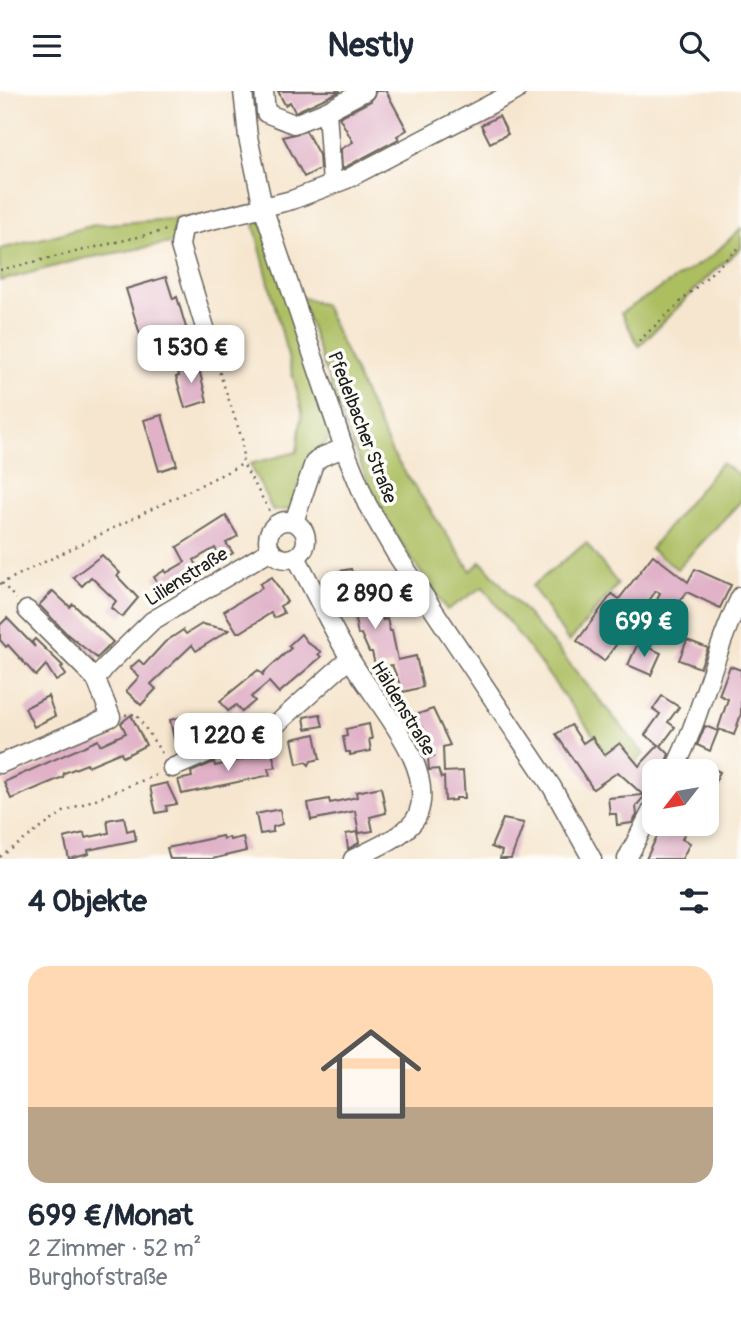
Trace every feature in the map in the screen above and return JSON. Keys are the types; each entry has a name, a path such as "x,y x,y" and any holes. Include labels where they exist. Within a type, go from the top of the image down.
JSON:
{"street":[{"name":"Pfedelbacher Straße","path":"243,91 248,137 262,207 344,448 367,504 396,554 552,787 592,859"},
{"path":"264,91 266,113 294,124 327,111 365,91"},
{"path":"210,344 180,246 183,227 292,200 332,184 516,91"},
{"path":"327,111 332,184"},
{"path":"286,523 300,526 306,539 302,552 296,557 282,558 271,550 269,535 286,523 314,463 321,457 344,448"},
{"name":"Lilienstraße","path":"96,680 105,667 152,621 271,550"},
{"name":"Häldenstraße","path":"296,557 349,659 412,755 421,780 422,802 417,818 403,832 352,859"},
{"path":"679,759 704,699 722,640 741,596"},
{"path":"0,764 111,717 96,680 27,610"},
{"path":"172,768 279,722 349,659"},
{"path":"627,859 642,830"}],"path":[{"path":"0,270 138,235 183,227"},
{"path":"639,341 741,245"},
{"path":"210,344 242,439 243,464 286,523"},
{"path":"27,610 1,584 243,464"},
{"path":"0,857 65,811 172,768 136,714 111,717"}],"green space":[{"path":"251,213 261,221 331,430 323,446 309,456 291,509 273,511 250,464 297,452 302,411"},
{"path":"197,217 176,242 82,259 0,281 0,249 95,225"},
{"path":"741,228 741,248 639,346 621,313 713,255"},
{"path":"300,296 324,305 392,453 471,571 481,561 644,754 623,775 483,587 447,610 420,572 387,519 368,481 346,429"},
{"path":"721,463 741,476 741,501 677,569 650,549"},
{"path":"586,543 618,584 569,642 532,586"}],"building":[{"path":"278,91 341,91 295,112 290,102 285,105"},
{"path":"376,91 386,91 407,130 397,136 399,139 342,169 341,149 353,142 339,117 371,101"},
{"path":"499,116 508,134 490,143 481,125"},
{"path":"306,131 319,155 320,169 304,177 283,137"},
{"path":"166,277 173,299 177,297 187,331 143,344 126,289"},
{"path":"197,361 207,401 185,408 176,377 179,376 177,367"},
{"path":"162,415 177,465 159,471 144,420"},
{"path":"226,516 238,536 226,543 233,553 222,560 215,548 194,560 201,573 165,595 154,577 185,562 177,547"},
{"path":"102,555 120,573 117,576 138,598 122,617 111,608 116,601 91,577 82,586 73,577"},
{"path":"653,555 688,582 695,569 731,585 720,608 687,592 669,616 655,605 660,593 656,591 604,661 577,641 612,594 619,599"},
{"path":"351,569 354,579 358,578 360,585 362,584 365,595 369,594 375,616 382,614 383,620 387,619 398,660 416,656 423,687 403,692 392,665 376,669 372,652 369,652 361,634 358,635 353,609 343,611 338,591 332,593 329,579 341,574 340,571"},
{"path":"272,577 287,602 280,606 284,613 274,618 271,613 237,632 224,611 262,588 260,584"},
{"path":"53,591 70,607 73,604 113,642 97,658 68,635 39,605"},
{"path":"7,618 35,647 32,642 35,639 63,666 61,668 66,675 56,681 46,665 36,676 8,645 6,647 0,640 0,625"},
{"path":"202,624 229,630 196,651 192,645 151,684 156,689 141,705 126,691 139,677 130,668 139,660 144,665 165,642 183,630 186,634"},
{"path":"301,634 321,652 318,654 321,657 279,693 269,682 251,697 255,701 242,712 236,705 228,711 220,701 258,670 262,674 291,648 288,646"},
{"path":"687,640 708,648 700,668 679,660"},
{"path":"638,643 661,653 651,675 628,665"},
{"path":"730,666 741,670 741,714 734,735 718,729 728,699 719,695"},
{"path":"48,696 55,716 34,727 25,708"},
{"path":"662,696 679,707 668,722 675,727 661,746 669,754 667,759 646,759 659,745 645,735 660,714 653,709"},
{"path":"433,709 450,745 443,747 444,772 463,771 465,798 445,801 444,777 441,778 438,769 429,770 428,758 434,757 427,735 423,728 419,729 415,715"},
{"path":"320,714 323,726 306,729 304,717"},
{"path":"131,715 146,745 123,757 121,752 64,773 63,777 11,799 4,782 98,740 100,745 126,733 121,723"},
{"path":"186,716 194,733 200,731 202,737 206,736 208,740 193,747 190,739 175,743 170,720"},
{"path":"369,724 371,751 350,755 350,752 346,752 343,737 347,736 346,729"},
{"path":"571,725 583,743 592,737 604,755 620,743 639,766 642,763 642,794 618,772 593,789 556,734"},
{"path":"705,726 718,731 710,751 697,745"},
{"path":"315,734 320,759 311,761 309,765 306,762 297,764 292,739"},
{"path":"272,753 276,767 268,769 270,775 182,794 178,780 192,777 191,772 214,762 215,766"},
{"path":"167,783 177,804 166,806 167,811 156,813 150,787"},
{"path":"381,787 386,813 370,817 373,831 359,833 355,811 311,820 308,803 329,799 330,803 357,797 356,792"},
{"path":"642,795 632,823 617,825 616,814 610,814 608,798"},
{"path":"280,809 282,824 273,827 273,832 260,834 256,814"},
{"path":"124,817 127,831 134,829 136,840 88,850 89,854 69,859 64,838 84,833 85,838 109,833 107,820"},
{"path":"503,819 524,823 511,859 500,859 502,851 491,847"},
{"path":"357,832 359,843 348,849 346,834"},
{"path":"222,836 223,839 229,837 230,840 243,837 246,851 212,859 170,859 167,848"},
{"path":"657,837 683,837 682,839 690,843 682,859 646,859"}]}
